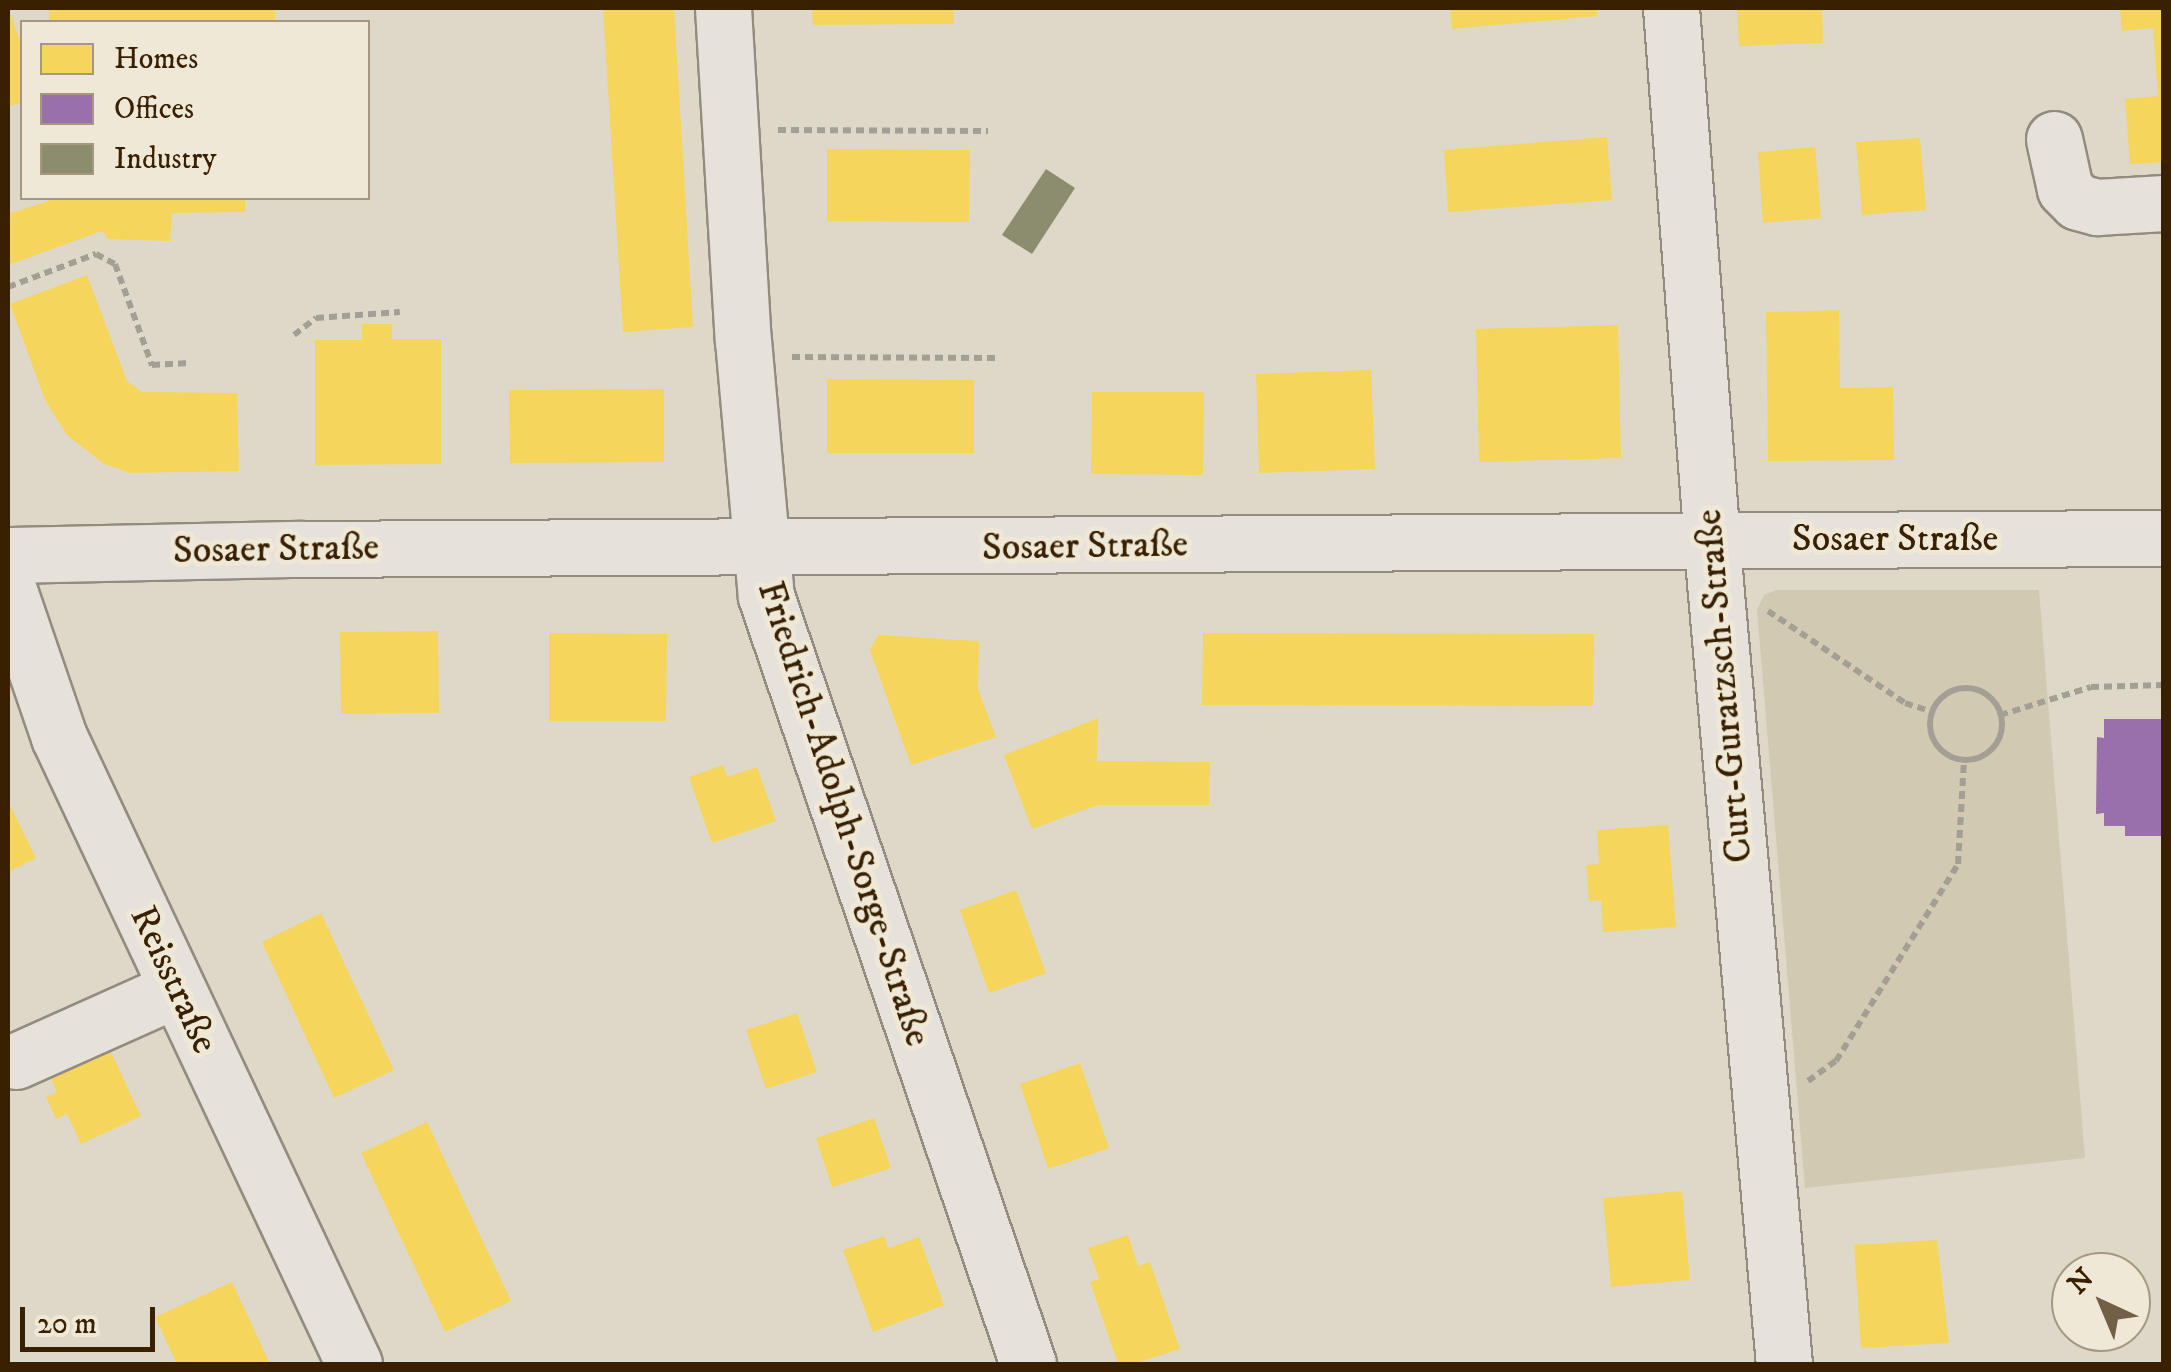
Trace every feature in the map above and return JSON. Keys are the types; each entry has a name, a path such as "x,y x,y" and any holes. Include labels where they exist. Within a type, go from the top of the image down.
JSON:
{"street":[{"name":"Friedrich-Adolph-Sorge-Straße","path":"723,8 759,546 766,596 1028,1364"},
{"name":"Curt-Guratzsch-Straße","path":"1671,8 1713,561 1784,1364"},
{"path":"2054,138 2065,189 2078,202 2098,207 2164,203"},
{"name":"Sosaer Straße","path":"8,555 759,546 1713,561 2164,538"},
{"name":"Reisstraße","path":"8,588 58,737 354,1364"},
{"path":"16,1060 177,989"}],"path":[{"path":"732,130 988,130"},
{"path":"8,287 96,254 116,264 152,365 189,363"},
{"path":"294,335 316,318 400,312"},
{"path":"746,356 996,358"},
{"path":"1713,561 1784,620 1905,702 1932,712"},
{"path":"2000,715 2091,687 2164,685"},
{"path":"1968,688 1988,696 2000,715 2002,726 1986,754 1964,760 1936,744 1931,734 1932,712 1946,694 1968,688"},
{"path":"1762,1114 1836,1061 1958,864 1964,760"}],"shaded area":[{"path":"1776,590 2039,590 2085,1158 1805,1188 1757,609 1764,595"}],"building: Homes":[{"path":"8,8 20,41 20,103 8,107"},
{"path":"49,8 275,8 275,20 49,20"},
{"path":"603,8 674,8 693,327 623,332"},
{"path":"812,8 954,8 954,24 813,25"},
{"path":"1450,8 1597,8 1597,16 1452,29"},
{"path":"1737,8 1822,8 1823,43 1739,46"},
{"path":"2120,8 2164,8 2164,162 2130,164 2125,99 2158,96 2153,28 2122,31"},
{"path":"1607,137 1612,200 1448,212 1444,150"},
{"path":"1920,138 1926,210 1862,215 1856,142"},
{"path":"1815,147 1821,218 1763,223 1758,152"},
{"path":"827,149 970,150 969,222 827,221"},
{"path":"51,200 245,200 245,212 172,213 170,241 108,239 102,231 8,265 8,214"},
{"path":"87,275 127,381 142,392 237,393 239,471 131,473 104,464 67,435 45,400 10,304"},
{"path":"1839,310 1840,388 1893,387 1894,460 1768,461 1766,312"},
{"path":"362,324 392,324 392,339 441,339 441,464 315,465 315,340 362,340"},
{"path":"1618,325 1621,458 1479,462 1476,329"},
{"path":"1371,370 1375,469 1259,473 1256,374"},
{"path":"827,379 974,380 974,453 827,453"},
{"path":"664,389 664,462 510,463 509,390"},
{"path":"1092,392 1204,392 1203,475 1091,474"},
{"path":"438,631 439,713 341,714 340,632"},
{"path":"549,633 667,634 666,721 549,721"},
{"path":"1203,633 1594,634 1593,706 1202,705"},
{"path":"878,635 979,641 978,689 996,737 911,765 870,650"},
{"path":"1098,718 1097,761 1210,762 1209,805 1097,805 1032,829 1004,755"},
{"path":"723,765 727,777 757,767 776,821 712,843 689,777"},
{"path":"8,801 36,858 8,872"},
{"path":"1668,825 1676,927 1603,932 1601,900 1589,901 1586,865 1599,864 1597,830"},
{"path":"1016,890 1046,973 989,993 960,910"},
{"path":"321,913 394,1070 334,1098 262,942"},
{"path":"797,1013 817,1072 766,1089 746,1030"},
{"path":"106,1042 141,1116 81,1144 67,1114 56,1119 46,1097 57,1092 47,1070"},
{"path":"1080,1063 1109,1148 1048,1169 1020,1084"},
{"path":"874,1118 891,1168 832,1187 816,1138"},
{"path":"427,1122 511,1301 445,1332 361,1153"},
{"path":"1682,1191 1690,1280 1611,1287 1603,1198"},
{"path":"1128,1235 1138,1266 1150,1262 1180,1349 1133,1364 1118,1364 1090,1282 1099,1279 1088,1248"},
{"path":"884,1236 888,1248 919,1237 944,1305 873,1332 843,1250"},
{"path":"1937,1240 1949,1343 1861,1348 1854,1245"},
{"path":"232,1282 270,1364 177,1364 155,1317"}],"building: Offices":[{"path":"2104,719 2164,719 2162,836 2125,836 2125,826 2104,826 2104,813 2096,814 2097,737 2104,738"}],"building: Industry":[{"path":"1046,169 1075,188 1032,254 1002,235"}]}
